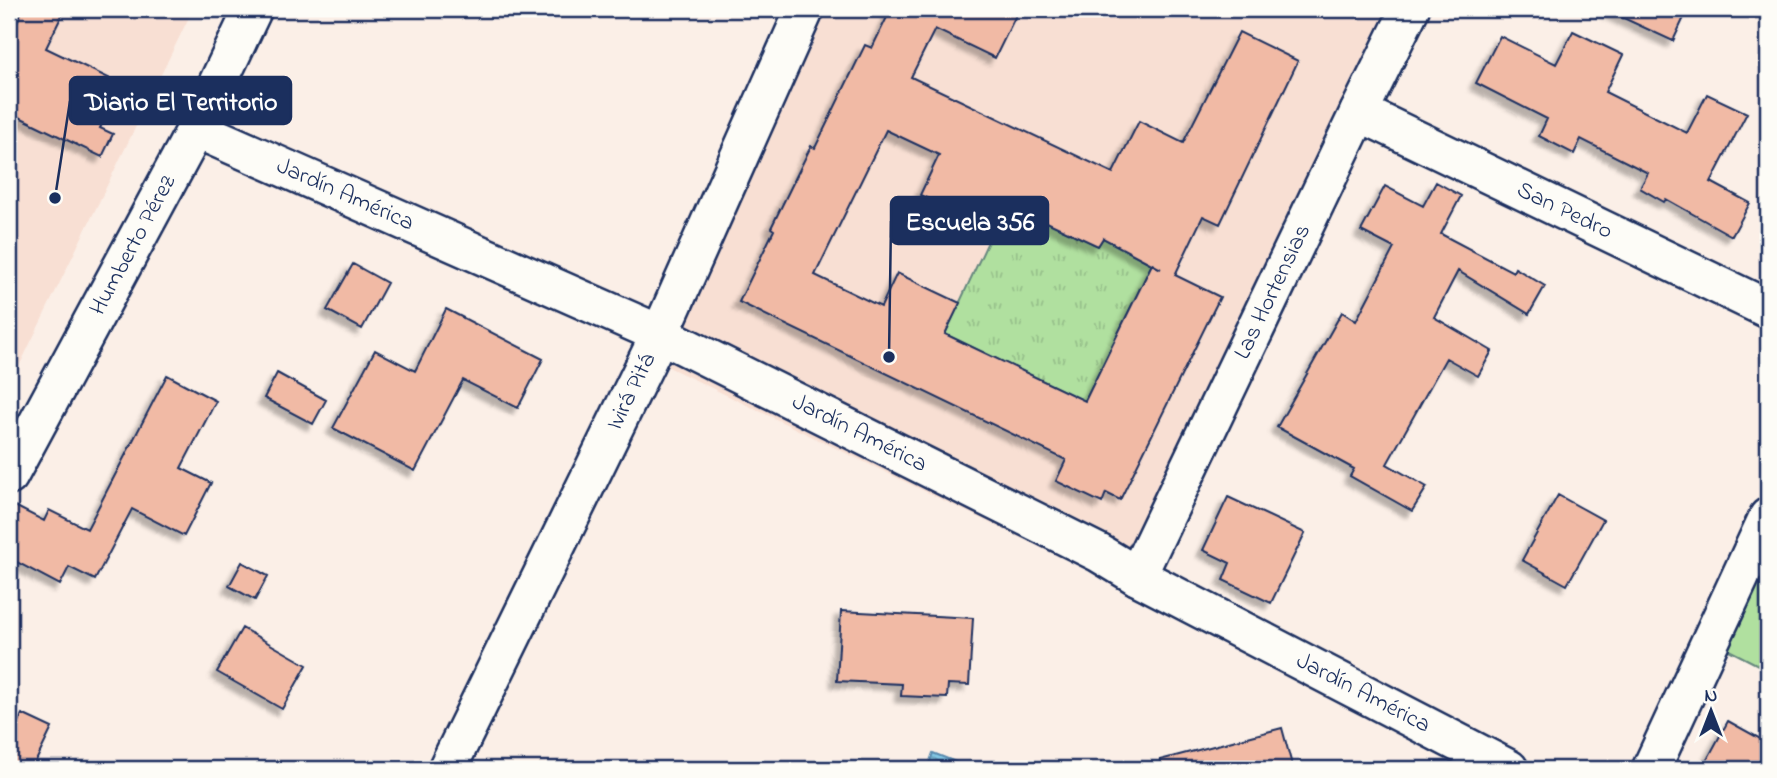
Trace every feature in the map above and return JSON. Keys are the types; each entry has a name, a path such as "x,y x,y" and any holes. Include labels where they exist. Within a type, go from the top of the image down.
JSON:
{"street":[{"name":"Humberto Pérez","path":"9,476 195,129 253,9"},
{"name":"Ivirá Pitá","path":"447,769 660,334 805,9"},
{"name":"Las Hortensias","path":"1137,576 1410,9"},
{"name":"San Pedro","path":"1359,112 1768,309"},
{"name":"Jardín América","path":"195,129 660,334 1100,554 1137,576 1509,769"},
{"path":"1651,769 1768,517"}],"shaded area":[{"path":"9,9 193,9 9,387"},
{"path":"827,9 1409,9 1112,582 652,359"}],"green space":[{"path":"1006,203 1098,246 1103,238 1152,264 1085,401 945,334"},
{"path":"1768,551 1768,670 1719,645"}],"water":[{"path":"933,753 973,769 927,769"}],"building":[{"path":"23,9 65,9 46,48 121,84 100,128 113,134 102,157 9,112 9,39"},
{"path":"891,9 1019,9 995,58 935,29 911,77 1113,173 1139,121 1183,143 1239,32 1298,61 1220,224 1203,216 1175,275 1220,297 1120,500 1106,493 1102,503 1056,481 1066,460 739,302 811,146 815,148 865,45 872,48","holes":["886,130 939,155 920,195 994,230 1006,203 1098,246 1103,238 1152,264 1085,401 945,334 960,303 897,273 881,307 815,275"]},
{"path":"1604,9 1688,9 1673,41"},
{"path":"1573,31 1623,55 1605,92 1687,133 1707,94 1747,113 1711,182 1750,203 1732,236 1666,199 1664,202 1640,188 1648,173 1581,139 1574,154 1539,136 1547,119 1476,83 1500,36 1556,64"},
{"path":"1436,182 1461,196 1441,234 1513,272 1515,268 1545,286 1529,314 1458,271 1434,317 1492,351 1478,376 1446,358 1387,464 1427,487 1412,511 1350,476 1354,469 1277,427 1342,312 1356,321 1394,248 1361,231 1385,186 1423,206"},
{"path":"353,264 387,283 362,329 327,310"},
{"path":"446,309 543,359 518,408 463,380 415,471 333,428 375,350 415,371"},
{"path":"277,373 326,400 313,424 264,398"},
{"path":"167,375 216,401 181,468 211,483 184,536 132,509 95,580 69,567 60,585 9,558 9,503 44,521 49,510 87,529"},
{"path":"1558,495 1603,520 1567,585 1522,560"},
{"path":"1228,497 1305,533 1271,603 1223,580 1230,563 1203,550"},
{"path":"242,562 268,576 255,600 229,586"},
{"path":"841,611 973,618 969,685 948,684 947,698 901,696 902,684 837,681"},
{"path":"242,628 307,665 282,709 217,672"},
{"path":"22,714 52,728 32,769 9,769 9,740"},
{"path":"1728,721 1768,743 1768,769 1702,769"},
{"path":"1282,728 1292,765 1275,769 1161,769 1160,760"}],"place":[{"name":"Diario El Territorio","path":"55,198"},
{"name":"Escuela 356","path":"889,357"}]}
